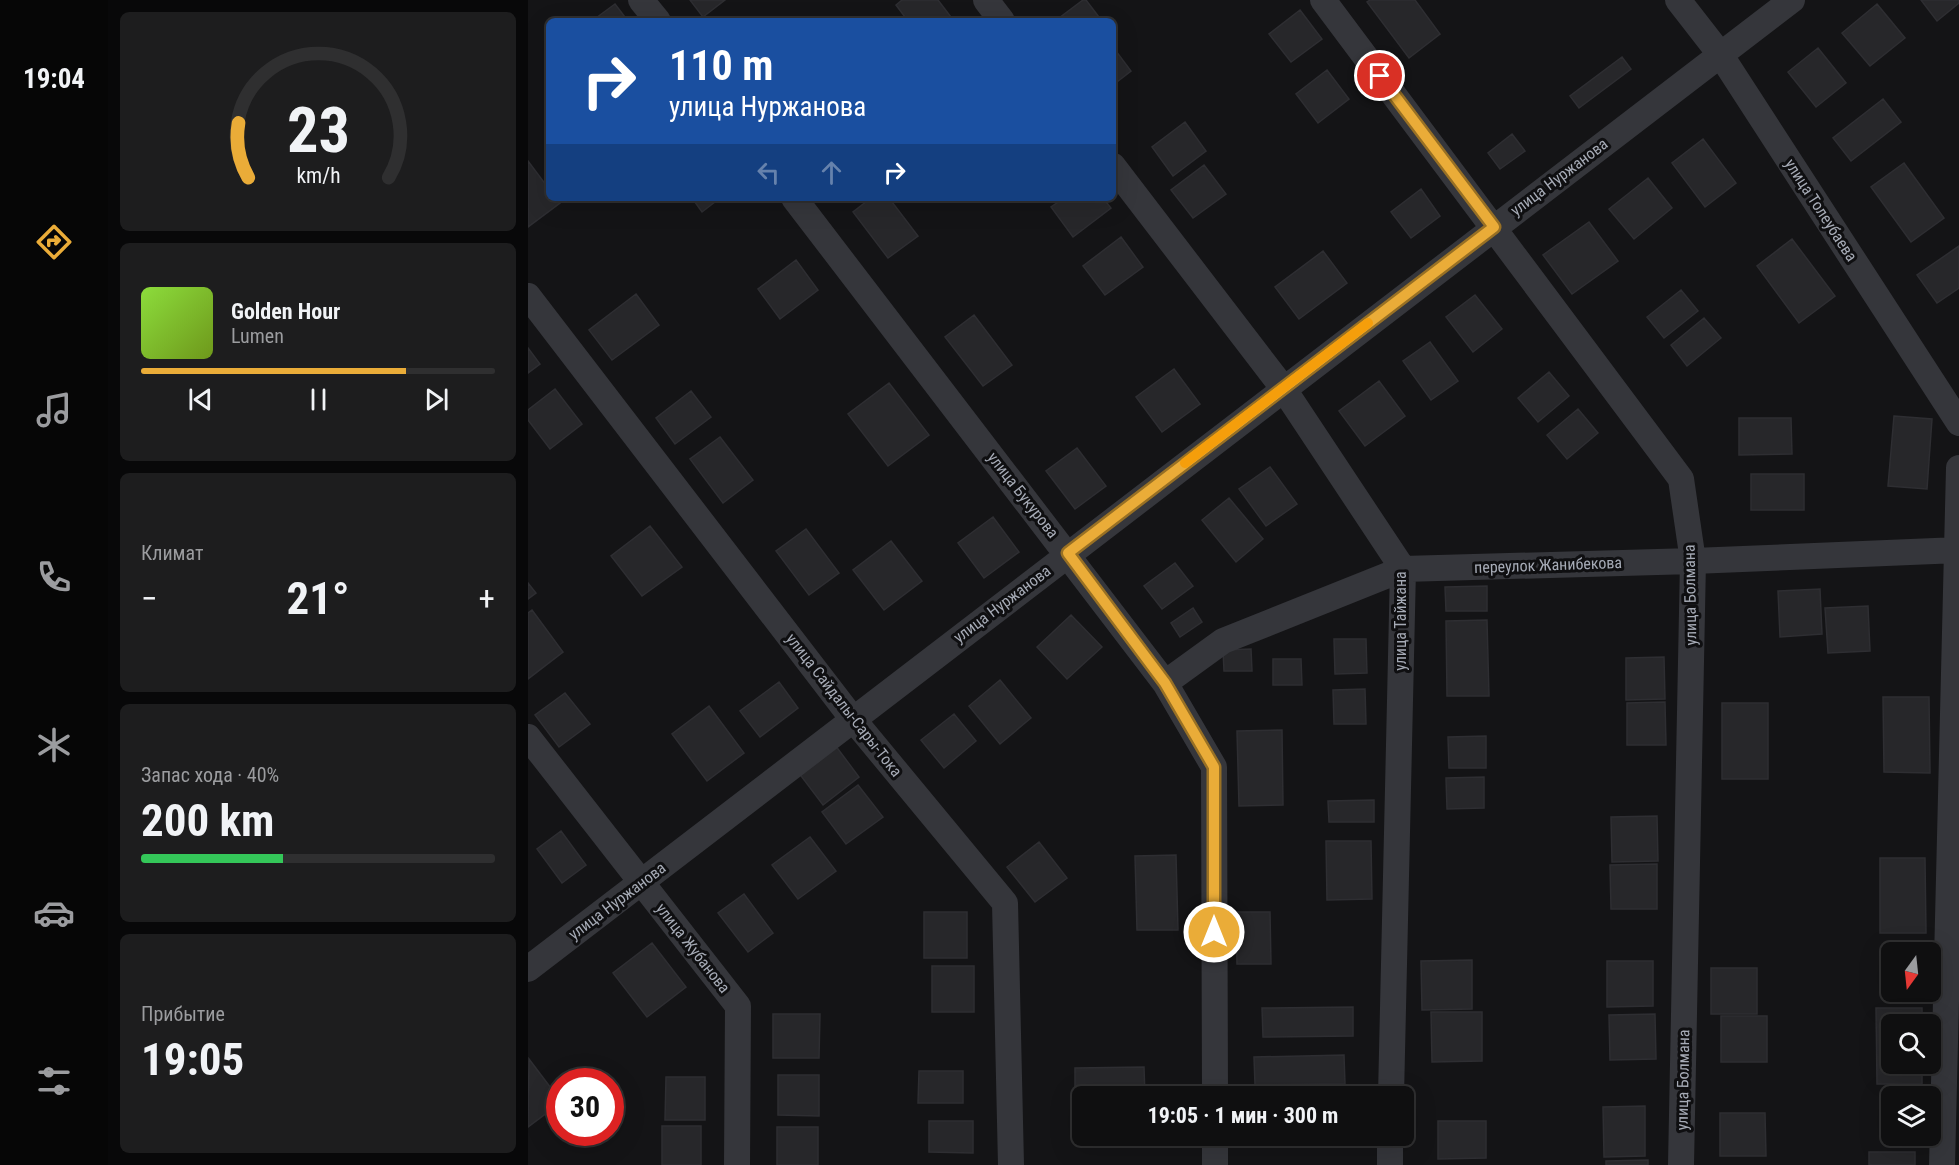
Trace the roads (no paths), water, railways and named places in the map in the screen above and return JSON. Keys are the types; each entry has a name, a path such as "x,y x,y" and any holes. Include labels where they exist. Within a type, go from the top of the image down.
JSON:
{"street":[{"path":"641,0 656,18"},
{"path":"986,0 1000,18"},
{"name":"улица Болмана","path":"1323,0 1682,479 1693,561 1681,1165"},
{"name":"улица Толеубаева","path":"1678,0 1720,54 1959,423"},
{"name":"улица Нуржанова","path":"528,969 852,718 1792,0"},
{"name":"улица Тайжана","path":"1116,170 1283,388 1403,568 1391,1086"},
{"name":"улица Букурова","path":"796,201 1068,553 1165,683 1214,767 1215,1086"},
{"name":"улица Сайдалы-Сары-Тока","path":"528,296 852,718 1005,903 1011,1165"},
{"path":"1942,1165 1959,468"},
{"name":"переулок Жанибекова","path":"1165,683 1223,641 1403,568 1693,561 1958,550"},
{"name":"улица Жубанова","path":"528,737 738,1006 737,1165"},
{"path":"1215,1146 1215,1165"},
{"path":"1385,1164 1388,1146"}]}
